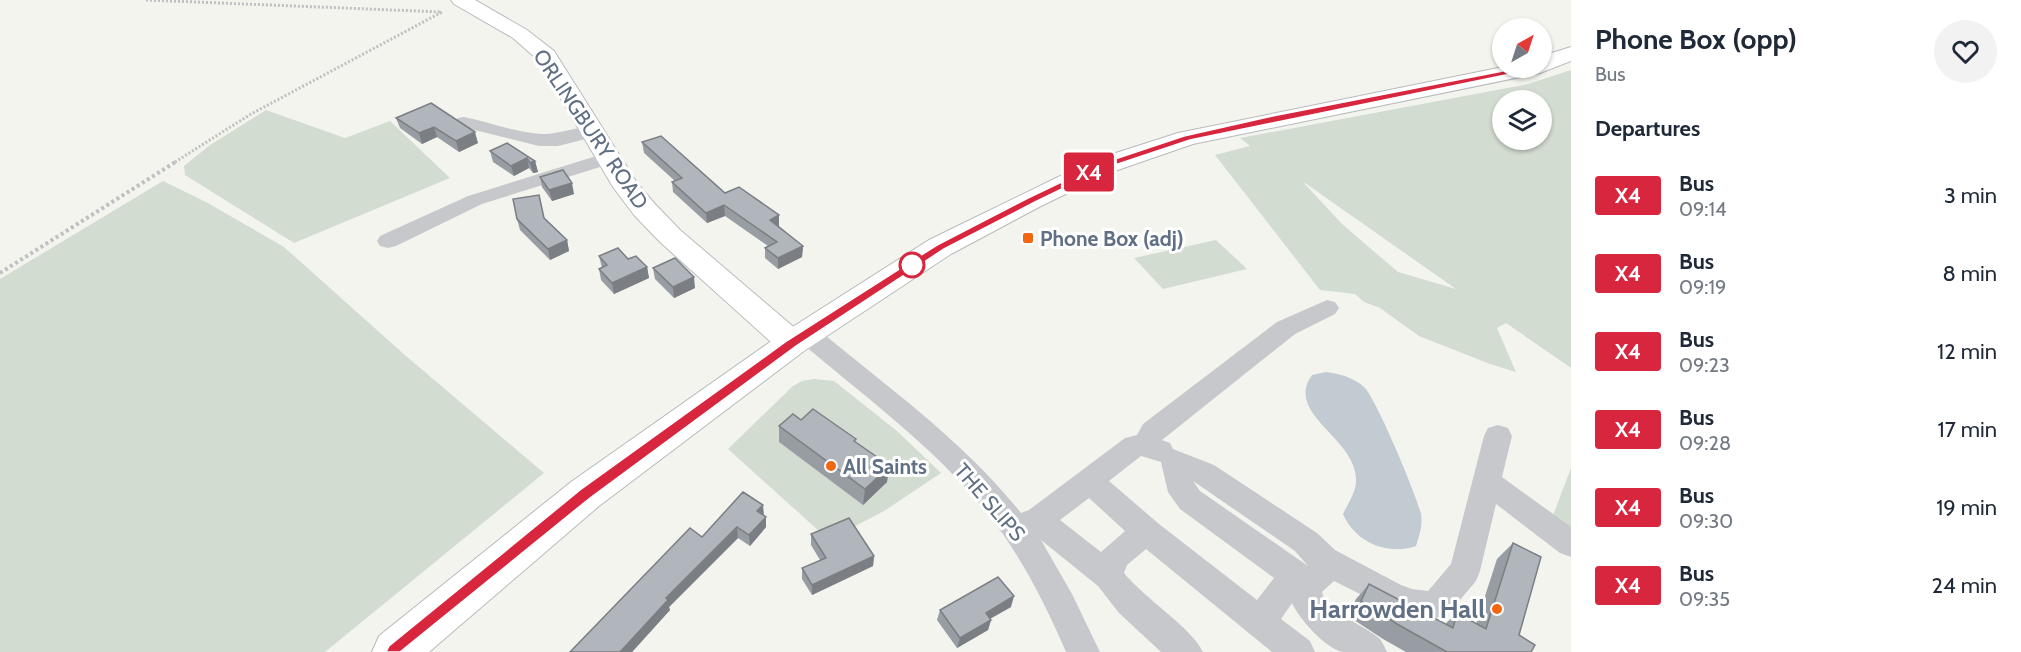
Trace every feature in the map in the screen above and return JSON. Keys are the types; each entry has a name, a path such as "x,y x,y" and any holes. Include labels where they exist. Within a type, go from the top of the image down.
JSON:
{"highway":[{"path":"1552,61 1571,54"},
{"path":"394,652 585,494 799,338 940,247 1100,167 1166,144 1199,135 1492,76"}],"main road":[{"name":"ORLINGBURY ROAD","path":"456,5 520,34 540,51 554,68 626,187 670,236 799,338"}],"street":[{"path":"464,122 539,140 558,140 591,132"},
{"path":"388,241 475,200 609,158"},
{"path":"1146,445 1153,431 1235,366 1286,328 1327,308"},
{"name":"THE SLIPS","path":"799,338 929,436 1027,524 1039,562 1083,652"},
{"path":"1186,652 1117,590 1109,576 1027,524 1135,446 1146,445 1174,460 1182,492 1190,500 1308,573 1390,595 1411,604 1428,606 1438,603 1465,571 1498,436"},
{"path":"1087,481 1107,495 1148,533 1298,652"},
{"path":"1488,482 1571,544"},
{"path":"1109,576 1109,567 1113,560 1125,547 1148,533"},
{"path":"1260,622 1308,573"},
{"path":"1308,573 1305,593 1308,602 1333,625 1370,652"}],"path":[{"path":"146,0 456,5"},
{"path":"0,273 251,114 456,5"}],"shaded area":[{"path":"1571,70 1571,368 1506,323 1497,328 1516,372 1419,336 1380,308 1364,302 1355,294 1320,290 1215,155 1250,146 1240,138 1492,91 1492,150 1552,150 1552,90 1496,90 1552,78","holes":["1305,183 1456,289 1398,272 1342,224"]},
{"path":"266,110 345,138 390,121 450,178 294,243 185,175 184,166 210,145"},
{"path":"163,181 206,202 284,247 406,356 544,473 325,652 0,652 0,279"},
{"path":"1216,240 1247,269 1163,289 1134,258"},
{"path":"1326,372 1346,376 1364,387 1370,395 1418,504 1421,526 1416,546 1405,549 1383,548 1364,539 1348,524 1343,514 1355,488 1353,464 1345,451 1313,414 1307,402 1306,389 1312,375"},
{"path":"814,379 834,381 897,431 941,473 884,511 829,540 728,449 793,386 802,381"},
{"path":"1571,468 1571,531 1552,518"}],"building":[{"path":"431,103 475,132 456,141 434,127 419,133 396,118"},
{"path":"661,136 725,193 739,187 779,215 770,220 803,246 778,258 765,248 777,242 724,205 706,213 672,182 682,178 642,142"},
{"path":"507,143 535,161 530,163 527,158 511,166 490,151"},
{"path":"563,170 572,183 549,190 540,177"},
{"path":"539,195 544,218 567,240 548,249 517,219 513,199"},
{"path":"618,248 628,259 636,256 647,267 612,283 599,269 607,265 599,256"},
{"path":"675,258 694,277 673,287 653,268"},
{"path":"813,409 890,466 865,489 779,426 793,414 801,420"},
{"path":"743,492 763,505 757,511 766,517 749,535 737,527 666,598 668,600 620,652 570,652 690,528 702,537"},
{"path":"849,518 874,556 812,585 802,568 826,558 811,534"},
{"path":"1513,543 1541,557 1519,635 1535,645 1531,652 1447,652 1361,601 1369,584 1453,628 1457,613 1486,629"},
{"path":"998,577 1014,596 986,613 991,620 960,638 940,610"}],"bus line":[{"name":"X4","path":"394,652 585,494 792,343 940,247 1100,167 1166,144 1268,120 1492,77"}],"place":[{"name":"Phone Box (adj)","path":"1028,238"},
{"name":"All Saints","path":"831,466"},
{"name":"Harrowden Hall","path":"1497,609"}]}
